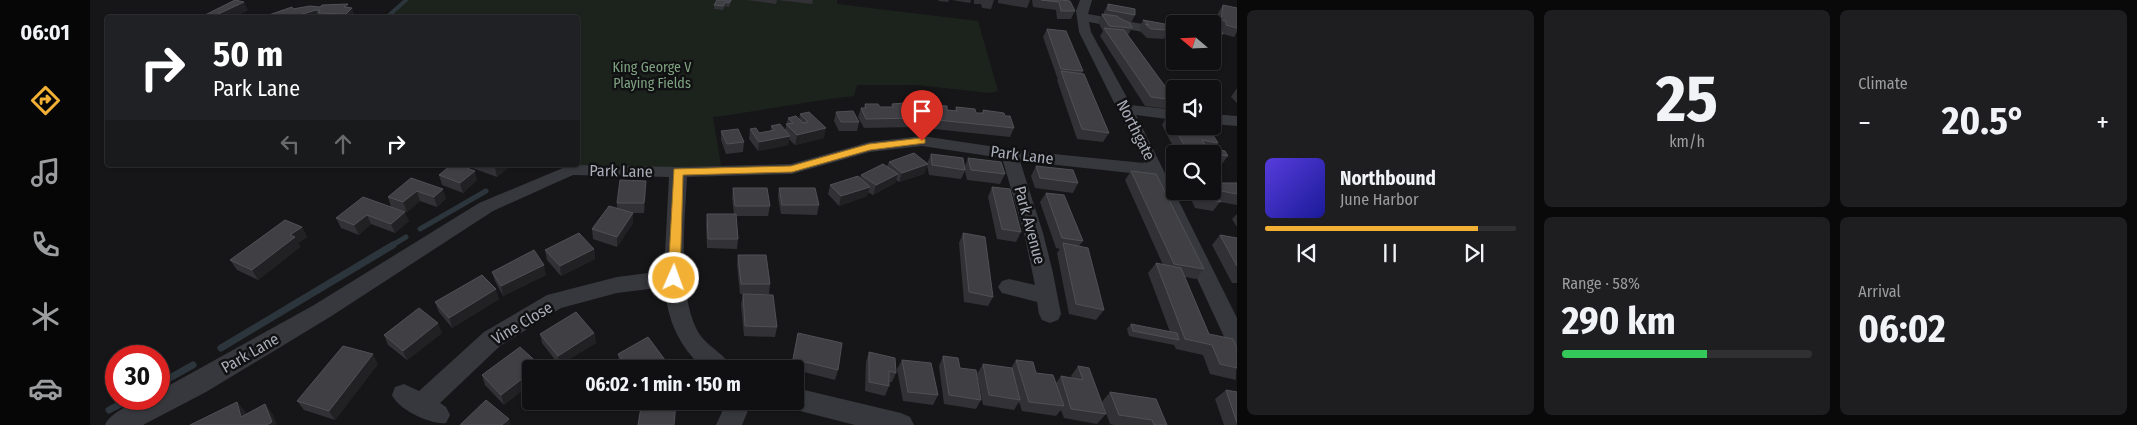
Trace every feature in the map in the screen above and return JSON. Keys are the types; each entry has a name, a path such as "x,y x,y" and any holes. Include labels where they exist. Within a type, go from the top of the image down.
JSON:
{"street":[{"path":"1081,6 1166,31"},
{"name":"Northgate","path":"1081,6 1085,32 1126,109 1237,341"},
{"path":"1126,109 1166,114"},
{"path":"1221,120 1237,122"},
{"name":"Park Lane","path":"118,425 197,384 322,311 486,207 563,168 678,172 792,169 869,147 922,141 1009,154 1156,170"},
{"name":"Park Avenue","path":"1009,154 1032,227 1049,305"},
{"path":"678,172 674,278 685,331 709,360"},
{"name":"Vine Close","path":"421,405 492,339 555,301 617,285 674,278"},
{"name":"Park Avenue","path":"1009,287 1049,305"},
{"path":"804,401 901,425"},
{"path":"729,425 736,410"}],"green space":[{"name":"King George V Playing Fields","path":"405,0 837,0 837,4 978,21 998,91 990,93 917,85 857,85 854,96 713,117 722,171 571,170 561,167 580,167 580,15 389,15"}],"building":[{"path":"235,0 244,2 216,15 205,15"},
{"path":"717,0 731,0 729,3 725,2 723,6 714,5"},
{"path":"1041,0 1070,1 1075,11 1061,11 1059,2"},
{"path":"348,4 344,7 352,8 346,14 318,13 320,10 316,10 299,15 269,15 292,7 293,9 310,6 320,7 322,5"},
{"path":"1108,4 1135,9 1135,15 1108,10"},
{"path":"1223,5 1237,8 1237,28 1226,25 1226,21 1221,20"},
{"path":"1102,14 1117,16 1130,23 1132,28 1109,26"},
{"path":"1143,20 1166,24 1166,30 1151,29 1145,24 1149,25"},
{"path":"1104,28 1124,30 1166,88 1166,99 1151,97"},
{"path":"1047,29 1066,31 1083,71 1061,69"},
{"path":"1061,71 1084,74 1109,133 1082,129"},
{"path":"905,103 907,107 912,107 918,118 866,119 861,108 866,108 865,104 894,107 892,104"},
{"path":"933,105 947,106 947,110 957,111 956,107 975,109 976,113 984,113 983,110 1004,113 1005,116 1010,116 1014,128 928,119 926,107 933,108"},
{"path":"853,111 859,122 841,122 836,112"},
{"path":"809,112 826,128 797,135 786,124 793,123 788,118 796,116 803,123 808,122 800,114"},
{"path":"780,124 790,136 759,142 750,129 756,128 759,133 775,130 771,126"},
{"path":"738,129 744,142 727,144 721,131"},
{"path":"1178,135 1213,135 1218,143 1202,140 1205,145 1184,145"},
{"path":"1221,150 1225,151 1228,156 1221,155"},
{"path":"914,153 928,164 902,173 889,162"},
{"path":"931,154 963,158 965,170 932,165"},
{"path":"968,158 1001,162 1005,174 971,170"},
{"path":"883,164 898,174 876,185 861,175"},
{"path":"1036,166 1073,170 1078,183 1040,178"},
{"path":"449,167 464,167 475,171 460,183 439,175"},
{"path":"1131,171 1156,174 1166,194 1166,200 1169,200 1204,269 1174,264"},
{"path":"858,176 870,187 841,196 830,185"},
{"path":"411,178 443,189 434,197 417,191 403,202 388,197"},
{"path":"620,180 646,181 644,203 617,203"},
{"path":"1221,183 1237,183 1237,194 1221,191"},
{"path":"992,187 1010,189 1021,232 1002,229"},
{"path":"733,188 767,188 770,206 735,206"},
{"path":"779,188 815,188 819,205 782,205"},
{"path":"1046,193 1064,195 1083,241 1062,238"},
{"path":"363,197 405,212 391,224 367,215 354,225 336,218"},
{"path":"609,206 633,213 617,237 592,229"},
{"path":"707,214 736,214 738,239 708,239"},
{"path":"285,220 302,227 290,235 295,237 252,270 230,260"},
{"path":"579,233 594,249 560,266 545,250"},
{"path":"963,233 985,237 993,297 969,292"},
{"path":"1220,235 1237,238 1237,266"},
{"path":"1063,243 1088,248 1104,310 1076,304"},
{"path":"534,250 544,265 501,286 492,272"},
{"path":"738,255 766,255 770,284 741,284"},
{"path":"1156,263 1181,268 1209,334 1233,339 1237,348 1237,368 1220,364 1212,345 1185,339"},
{"path":"482,275 496,289 449,318 435,302"},
{"path":"743,294 773,295 777,327 745,326"},
{"path":"419,308 438,323 403,351 384,335"},
{"path":"576,312 594,333 558,356 540,334"},
{"path":"1131,324 1177,333 1179,340 1133,331"},
{"path":"798,333 842,343 838,370 804,362 804,360 793,359"},
{"path":"648,337 665,360 622,360 618,354"},
{"path":"343,346 373,354 329,411 297,401"},
{"path":"520,347 534,360 522,360 522,379 501,395 482,375"},
{"path":"869,352 895,358 896,373 889,371 889,386 869,382"},
{"path":"943,356 958,358 960,368 976,370 981,400 949,395"},
{"path":"902,360 931,363 938,395 908,392"},
{"path":"1016,360 1033,362 1036,373 1053,375 1064,406 1029,402"},
{"path":"983,364 1012,368 1020,400 989,395"},
{"path":"1078,366 1089,368 1106,414 1071,409 1061,376 1083,380"},
{"path":"1226,390 1237,392 1237,423"},
{"path":"1110,392 1156,399 1167,425 1154,425 1152,420 1119,415"},
{"path":"486,400 509,419 502,425 460,425"},
{"path":"237,402 241,417 265,404 272,422 267,425 190,425"},
{"path":"640,410 675,410 674,425 638,425"}],"waterway":[{"path":"389,15 406,0"},
{"path":"420,229 486,191"},
{"path":"391,246 406,237"},
{"path":"221,348 393,245"},
{"path":"170,378 193,365"}],"route":[{"path":"674,278 678,172 792,169 869,147 922,141"}]}
